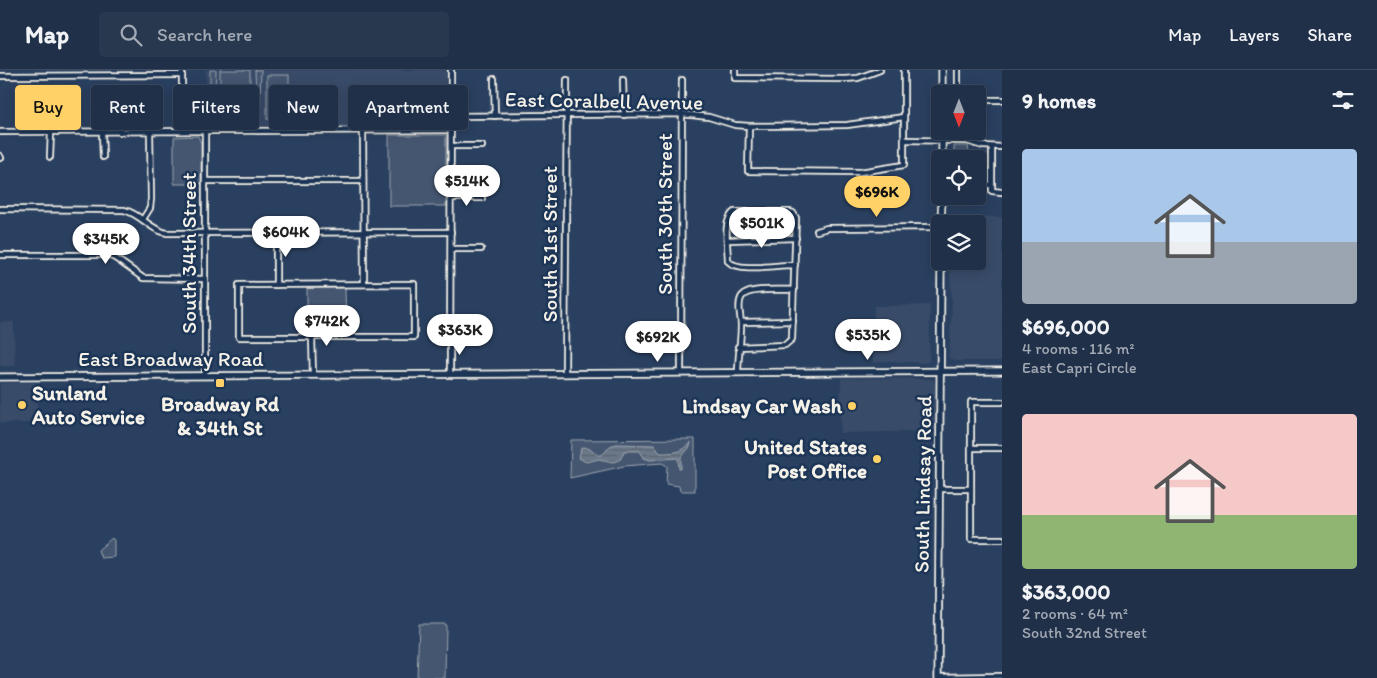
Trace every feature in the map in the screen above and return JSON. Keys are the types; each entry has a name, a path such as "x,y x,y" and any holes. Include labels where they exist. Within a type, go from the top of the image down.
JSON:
{"main road":[{"path":"942,70 942,85"},
{"path":"942,140 942,150"},
{"name":"South Lindsay Road","path":"938,678 941,270"},
{"name":"East Broadway Road","path":"0,377 1002,371"}],"street":[{"path":"451,70 451,85"},
{"path":"735,70 735,78 858,78 880,70"},
{"path":"749,126 748,171 860,172 904,165 904,70"},
{"path":"958,70 958,85"},
{"path":"0,76 182,73 182,131"},
{"path":"494,79 495,116"},
{"name":"South 31st Street","path":"565,374 567,80"},
{"path":"623,80 624,115"},
{"name":"South 30th Street","path":"681,373 682,80"},
{"path":"986,100 1002,100"},
{"name":"East Coralbell Avenue","path":"468,116 682,114 709,117 735,125 749,126 847,125 904,117"},
{"path":"0,132 363,130 364,284"},
{"path":"450,374 451,130"},
{"path":"143,219 150,208 151,199 150,131"},
{"name":"South 34th Street","path":"205,131 205,375"},
{"path":"50,157 51,132"},
{"path":"102,132 103,157"},
{"path":"904,140 931,140"},
{"path":"942,140 967,141 992,147 1002,147"},
{"path":"451,146 482,146"},
{"path":"992,147 992,191 1002,192"},
{"path":"205,181 363,181"},
{"path":"986,185 992,185"},
{"path":"451,198 482,198"},
{"path":"0,210 124,210 134,213 158,231 451,232"},
{"path":"738,347 785,345 792,339 793,321 796,238 796,218 793,213 734,212 728,218 728,261 737,267 795,265"},
{"path":"817,231 827,228 931,225"},
{"path":"276,232 276,284"},
{"path":"728,240 796,238"},
{"path":"451,249 481,249"},
{"path":"0,255 108,255 143,278 205,280"},
{"path":"364,284 414,284 414,337 239,337 239,285 364,284"},
{"path":"738,373 738,347 741,322 739,307 744,294 752,291 794,290"},
{"path":"741,322 793,321"},
{"path":"312,338 313,375"},
{"path":"1002,402 971,402 971,539 1002,538"},
{"path":"971,448 1002,448"},
{"path":"940,489 971,489"},
{"path":"938,678 1002,676"}],"shaded area":[{"path":"206,70 447,70 447,85 348,85 348,126 338,126 338,85 269,85 269,127 259,127 259,85 206,85"},
{"path":"210,70 216,70 216,85 210,85"},
{"path":"220,70 250,70 250,85 220,85"},
{"path":"255,70 261,70 259,125 259,85 256,85"},
{"path":"267,75 289,75 289,85 269,85 269,119 267,119"},
{"path":"389,135 446,135 446,206 389,206"},
{"path":"198,136 201,143 201,184 174,184 174,137"},
{"path":"954,146 968,146 969,150 954,150"},
{"path":"986,217 1002,217 1002,361 956,361 949,358 952,302 950,270 986,270"},
{"path":"307,288 345,288 346,333 307,334"},
{"path":"930,305 929,361 925,363 887,361 873,363 874,306"},
{"path":"0,322 14,322 15,366 0,366"},
{"path":"841,378 932,379 935,383 935,431 840,433"},
{"path":"0,383 38,383 37,423 0,423"},
{"path":"695,439 695,491 680,491 679,486 666,484 667,466 662,463 624,466 570,478 571,440"},
{"path":"691,442 690,447 681,457 681,469 679,469 678,458 650,460 644,458 640,451 624,451 620,460 613,462 599,459 586,462 579,458 581,448 585,447 598,455 616,444 654,445 660,453 669,453 685,448"},
{"path":"112,538 114,540 114,557 101,558 98,550"},
{"path":"419,624 446,624 445,678 417,678"}],"place":[{"name":"Broadway Rd & 34th St","path":"220,383"},
{"name":"Sunland Auto Service","path":"22,405"},
{"name":"Lindsay Car Wash","path":"852,406"},
{"name":"United States Post Office","path":"877,459"}]}
